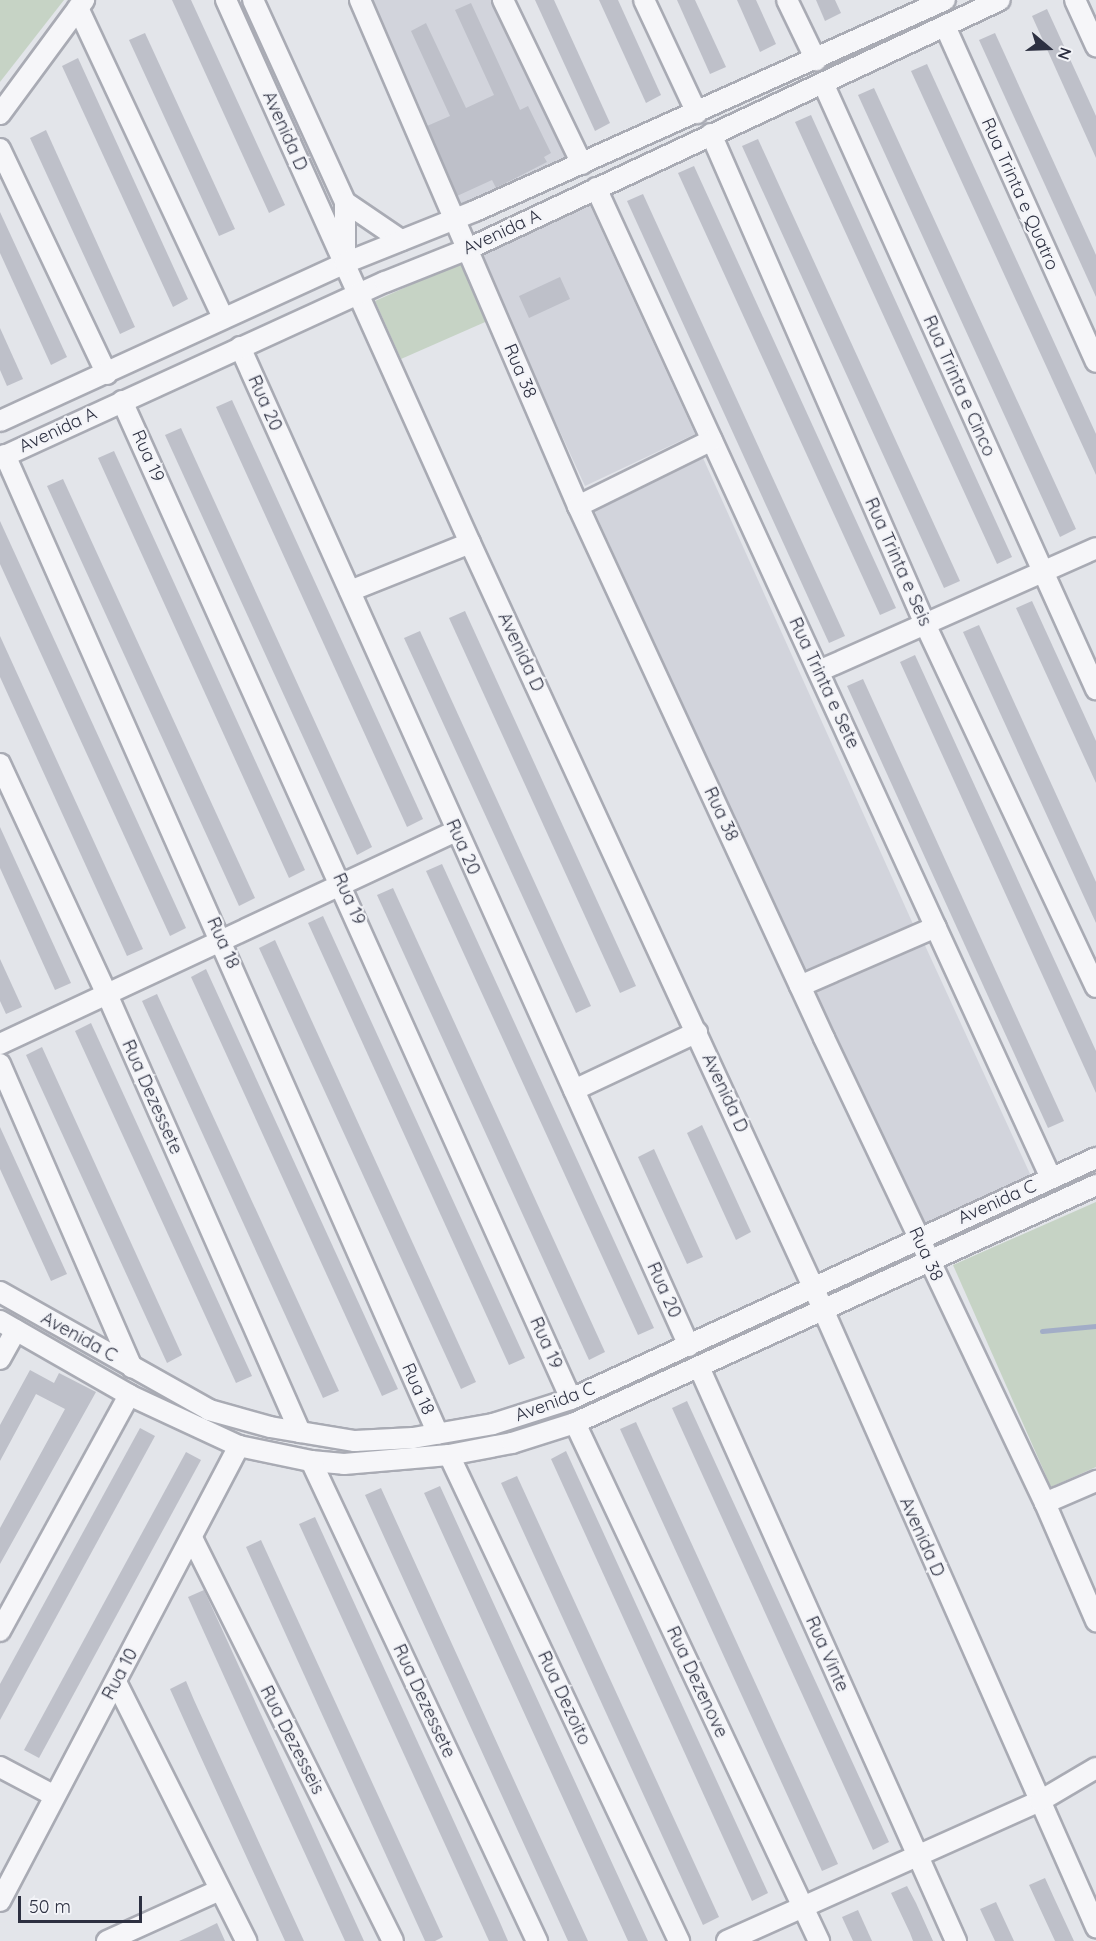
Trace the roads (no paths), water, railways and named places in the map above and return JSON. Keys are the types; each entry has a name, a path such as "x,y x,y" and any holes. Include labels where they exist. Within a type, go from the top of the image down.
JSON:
{"street":[{"name":"Avenida D","path":"226,0 470,543 814,1289 1096,1927"},
{"name":"Avenida D","path":"254,0 345,202 345,263"},
{"name":"Rua 38","path":"360,0 578,506 800,986 1045,1503 1096,1621"},
{"path":"503,0 582,164"},
{"path":"644,0 697,113"},
{"path":"787,0 816,60"},
{"name":"Avenida A","path":"2,456 359,294 468,249 1000,0"},
{"path":"1075,0 1096,46"},
{"name":"Avenida A","path":"0,422 345,263 582,164 816,60 936,2"},
{"path":"0,114 81,4 223,318"},
{"name":"Rua Trinta e Quatro","path":"945,26 1096,362"},
{"name":"Rua Trinta e Cinco","path":"823,83 1042,573 1096,688"},
{"name":"Rua Trinta e Seis","path":"711,134 925,624 1096,987"},
{"path":"0,149 107,374"},
{"name":"Rua Trinta e Sete","path":"596,188 1051,1178"},
{"path":"345,202 401,240"},
{"path":"426,231 439,260"},
{"name":"Rua 20","path":"240,347 689,1346"},
{"name":"Rua 19","path":"122,401 341,882 571,1399"},
{"path":"578,506 712,440"},
{"name":"Rua 18","path":"2,456 222,940 438,1434"},
{"path":"350,591 470,543"},
{"path":"819,670 1096,548"},
{"name":"Rua Dezessete","path":"0,764 105,992 300,1432"},
{"path":"0,1044 105,992 456,831"},
{"path":"800,986 936,927"},
{"path":"574,1090 697,1032"},
{"path":"0,1064 132,1367"},
{"name":"Avenida C","path":"0,1292 209,1410 300,1432 355,1441 438,1434 493,1424 571,1399 1096,1158"},
{"name":"Avenida C","path":"8,1325 129,1395 239,1446 311,1461 393,1462 449,1455 512,1443 575,1423 1096,1185"},
{"path":"0,1359 8,1325"},
{"name":"Rua Vinte","path":"699,1367 956,1941"},
{"path":"0,1631 129,1395"},
{"name":"Rua Dezenove","path":"575,1423 819,1941"},
{"name":"Rua 10","path":"0,1901 53,1795 116,1682 239,1446"},
{"name":"Rua Dezoito","path":"449,1455 679,1941"},
{"name":"Rua Dezessete","path":"311,1461 537,1941"},
{"path":"1045,1503 1096,1481"},
{"name":"Rua Dezesseis","path":"192,1539 393,1941"},
{"path":"116,1682 246,1941"},
{"path":"0,1767 53,1795"},
{"path":"727,1941 1040,1801 1096,1768"},
{"path":"107,1941 220,1890"}],"waterway":[{"path":"1042,1331 1096,1326"}]}
